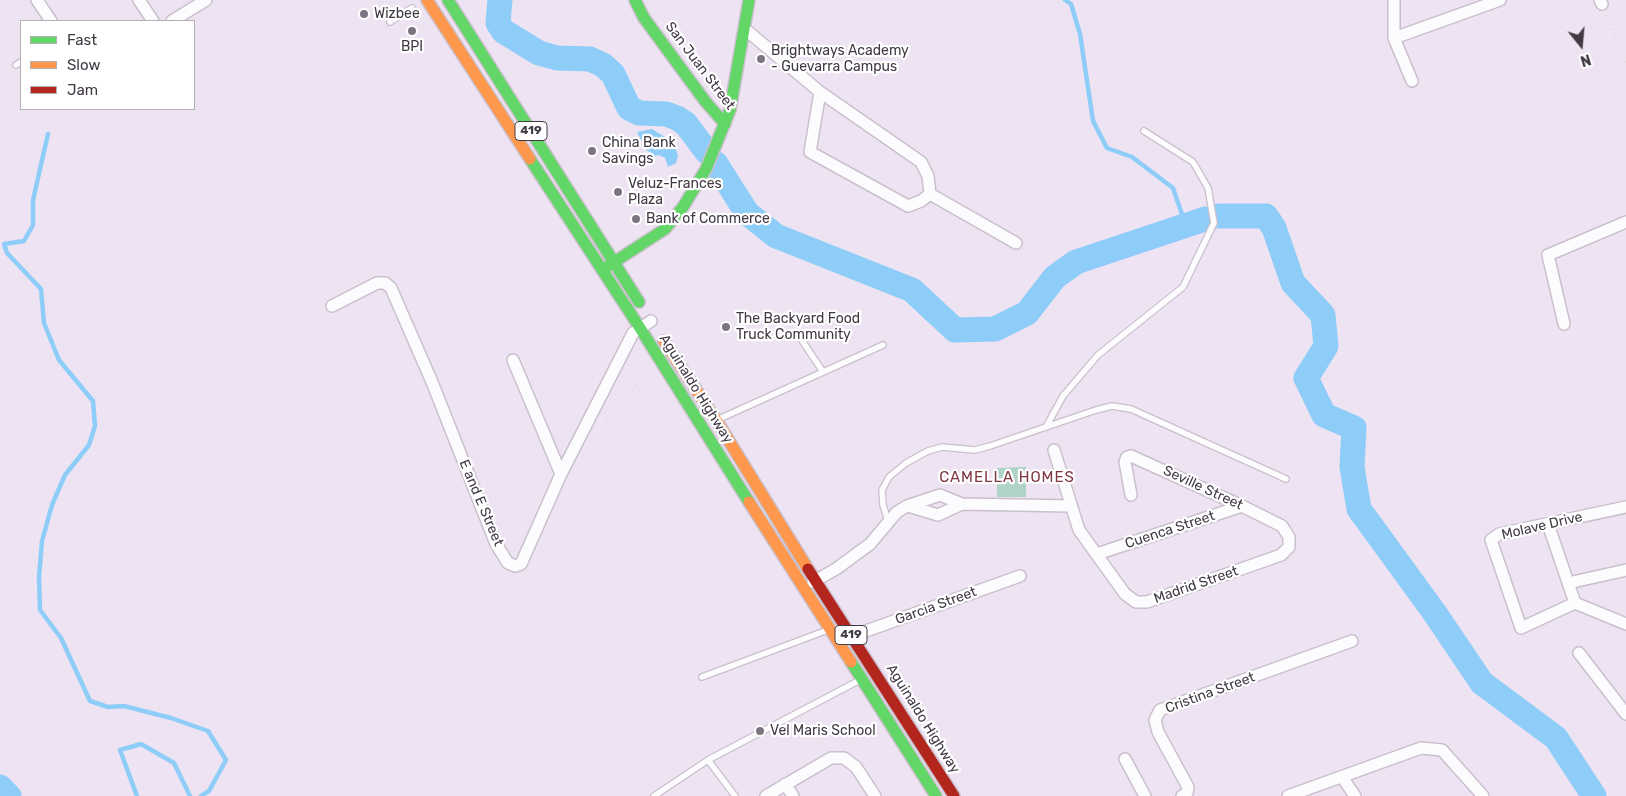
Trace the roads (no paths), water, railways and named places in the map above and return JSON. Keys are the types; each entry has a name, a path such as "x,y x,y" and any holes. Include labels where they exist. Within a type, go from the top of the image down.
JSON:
{"main road":[{"name":"Aguinaldo Highway","path":"427,0 640,328 936,796"},
{"name":"Aguinaldo Highway","path":"448,0 954,796"},
{"name":"San Juan Street","path":"636,0 644,18 705,101 725,124"},
{"path":"601,270 664,229 675,217 706,169 730,110 745,29 748,0"}],"street":[{"path":"37,0 50,20"},
{"path":"139,0 151,20"},
{"path":"174,20 206,0"},
{"path":"1394,0 1394,38 1412,81"},
{"path":"1394,38 1500,0"},
{"path":"745,29 820,92 921,162 928,176 930,194"},
{"path":"820,92 810,152 908,206 930,194"},
{"path":"930,194 1016,243"},
{"path":"1564,324 1548,255 1626,222"},
{"name":"E and E Street","path":"332,306 377,283 385,284 391,288 432,382 496,544 508,563 515,566 522,564 561,474 633,333 651,321"},
{"path":"513,360 561,474"},
{"name":"Madrid Street","path":"1054,450 1079,530 1125,594 1136,602 1147,602 1281,555"},
{"name":"Seville Street","path":"1131,495 1125,462 1127,457 1131,456 1282,526 1289,537 1289,547 1281,555"},
{"path":"802,586 816,581 870,544 897,512 907,506 940,495 962,504 1071,506"},
{"path":"907,506 938,515 962,504"},
{"name":"Cuenca Street","path":"1097,554 1242,506"},
{"name":"Molave Drive","path":"1575,603 1521,628 1491,540 1499,534 1626,507"},
{"path":"1548,524 1575,603 1626,624"},
{"path":"1568,583 1626,570"},
{"name":"Garcia Street","path":"852,636 1020,576"},
{"name":"Cristina Street","path":"1182,796 1187,793 1188,787 1158,732 1155,720 1160,710 1352,641"},
{"path":"1579,653 1626,714"},
{"path":"1288,796 1421,748 1442,750 1483,796"},
{"path":"766,796 831,758 844,758 856,767 875,796"},
{"path":"1125,759 1145,796"},
{"path":"1342,778 1355,796"},
{"path":"785,784 794,796"}],"lane":[{"path":"390,22 412,8"},
{"path":"1046,427 1063,396 1098,355 1182,287 1214,223 1208,188 1193,162 1144,131"},
{"path":"799,336 823,372"},
{"path":"716,420 883,345"},
{"path":"888,521 882,490 889,476 906,463 928,451 942,447 975,450 1112,406 1131,409 1286,479"},
{"path":"735,480 750,473"},
{"path":"702,677 830,630"},
{"path":"654,796 708,760 875,671"},
{"path":"708,760 735,796"}],"water":[{"path":"652,129 670,140 678,156 676,163 668,167 665,158 659,155 654,156 646,150 637,132"}],"waterway":[{"path":"500,0 498,23 503,31 539,53 557,58 590,59 603,65 613,74 629,108 639,113 666,114 677,118 686,124 707,152"},
{"path":"1065,0 1071,4 1080,34 1093,121 1107,148 1132,157 1173,188 1186,226"},
{"path":"48,134 33,200 33,225 24,241 4,244 7,253 41,289 44,323 59,360 93,401 95,426 89,445 65,475 52,505 42,541 39,577 40,610 61,638 90,701 108,707 124,706 171,718 208,731 226,760 209,791 201,796"},
{"path":"716,164 747,213 776,236 912,290 955,330 995,329 1027,313 1055,277 1076,262 1205,219"},
{"path":"1218,216 1266,216 1274,228 1293,283 1323,315 1326,346 1306,378 1324,415 1354,428 1352,467 1359,509 1434,612 1482,683 1556,738 1594,796"},
{"path":"137,796 120,750 141,744 174,763 190,796"},
{"path":"0,787 9,796"}],"place":[{"name":"Wizbee","path":"364,14"},
{"name":"BPI","path":"412,31"},
{"name":"Brightways Academy - Guevarra Campus","path":"761,59"},
{"name":"China Bank Savings","path":"592,151"},
{"name":"Veluz-Frances Plaza","path":"618,192"},
{"name":"Bank of Commerce","path":"636,219"},
{"name":"The Backyard Food Truck Community","path":"726,327"},
{"name":"Vel Maris School","path":"760,731"}],"district":[{"name":"CAMELLA HOMES","path":"1007,478"}]}
